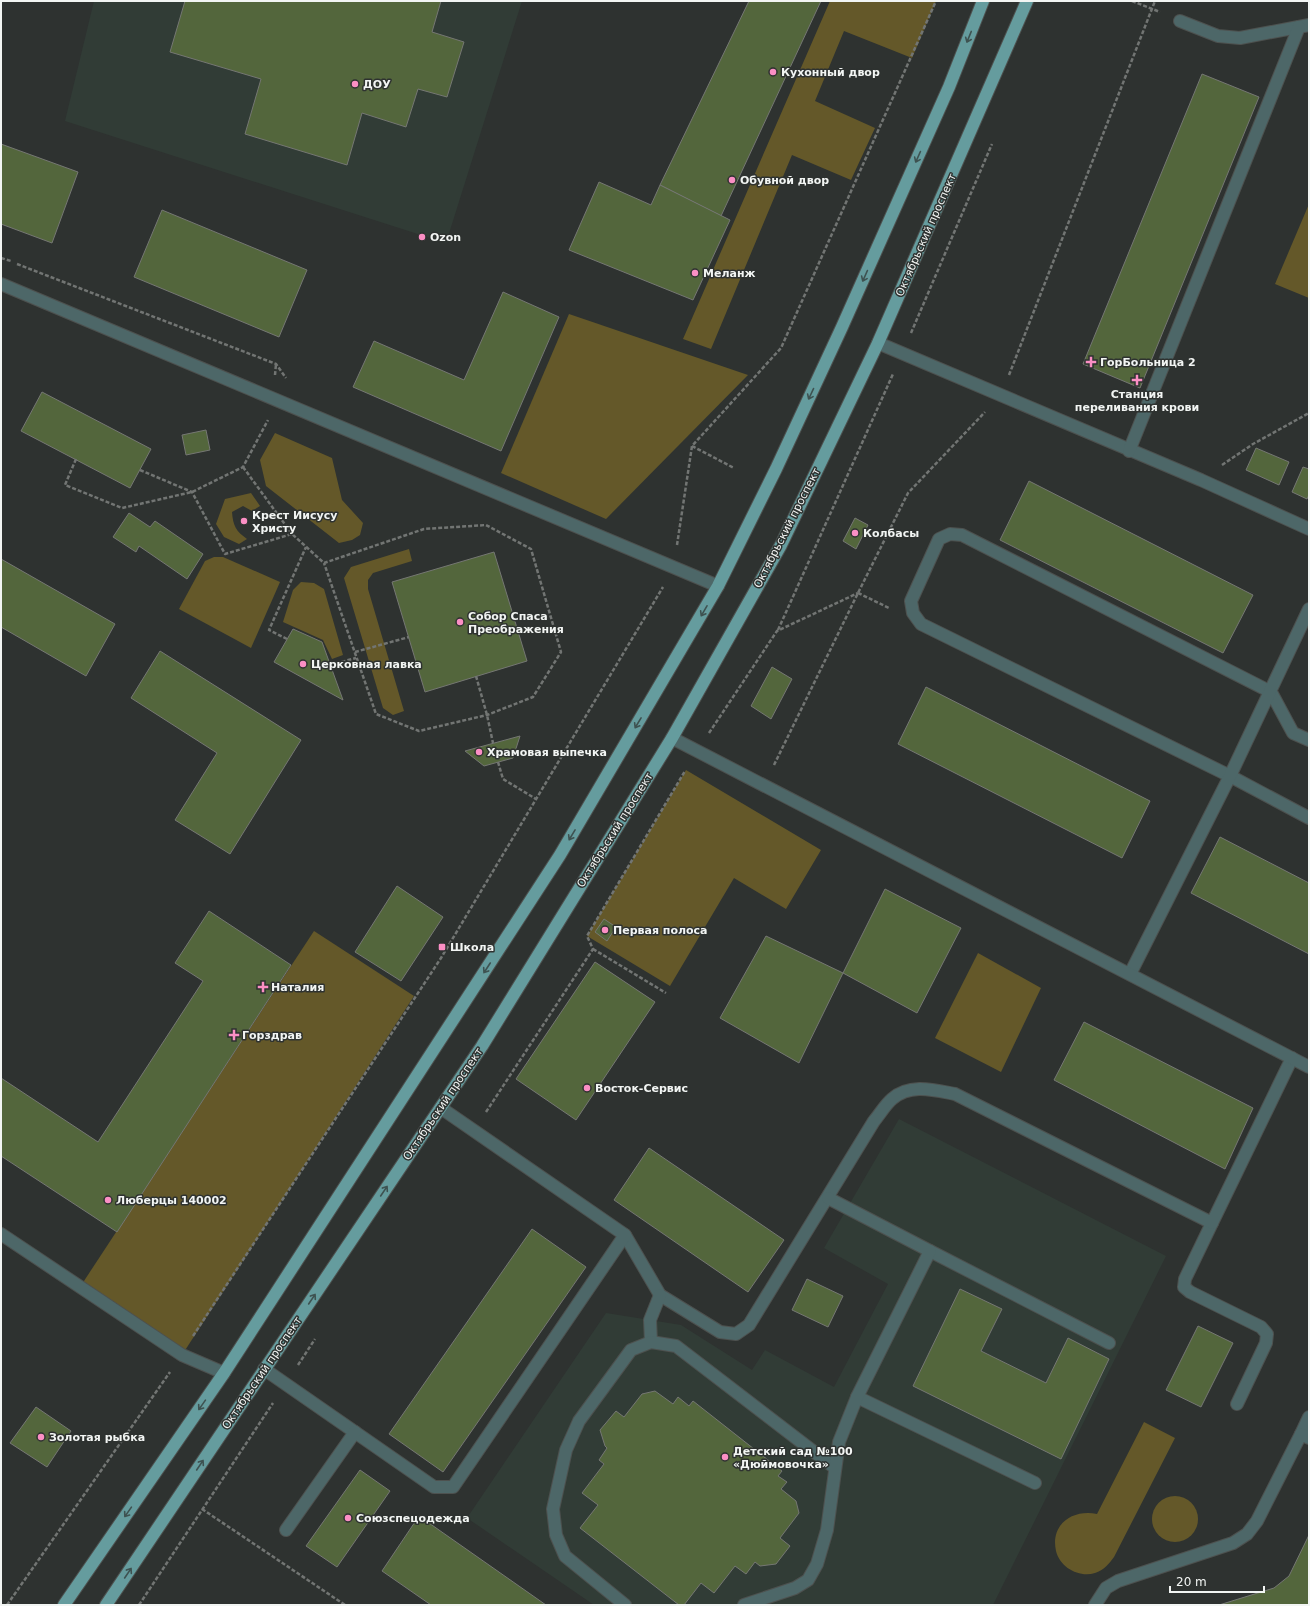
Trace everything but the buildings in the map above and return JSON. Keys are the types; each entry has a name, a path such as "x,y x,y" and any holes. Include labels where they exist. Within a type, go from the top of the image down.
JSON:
{"main road":[{"path":"64,1605 224,1373 560,854 718,586 776,469 842,327 949,87 983,1"},
{"name":"Октябрьский проспект","path":"106,1605 482,1046 672,738 781,545 878,343 1027,1"}],"street":[{"path":"1180,21 1218,36 1240,38 1304,26"},
{"path":"1129,451 1304,26"},
{"path":"1,284 718,586"},
{"path":"878,343 1129,451 1201,480 1309,529"},
{"path":"1309,740 1293,732 1271,692 962,535 950,534 939,539 911,601 913,613 921,624 1230,776 1309,818"},
{"path":"1130,974 1230,776 1309,609"},
{"path":"672,738 1309,1067"},
{"path":"1237,1404 1266,1343 1267,1334 1261,1328 1190,1292 1184,1287 1185,1279 1292,1058"},
{"path":"441,1108 625,1235 660,1296 720,1332 736,1334 749,1325 874,1121 892,1099 909,1090 931,1089 955,1094 1212,1223"},
{"path":"828,1198 1109,1343"},
{"path":"1,1234 182,1355 224,1373"},
{"path":"264,1369 434,1487 453,1487 625,1235"},
{"path":"744,1605 796,1588 808,1580 817,1564 827,1530 839,1442 857,1397 930,1251"},
{"path":"651,1342 650,1320 660,1296"},
{"path":"625,1605 565,1556 556,1535 553,1509 566,1450 578,1421 631,1350 651,1342 676,1346 835,1468"},
{"path":"857,1397 1035,1483"},
{"path":"1095,1605 1106,1588 1118,1581 1233,1543 1247,1534 1257,1522 1305,1436 1309,1417"},
{"path":"286,1530 355,1432"}],"path":[{"path":"8,1605 182,1355 441,958 674,567 692,446 781,348 936,1"},
{"path":"1132,1 1180,21"},
{"path":"764,786 908,493 1000,396 1155,1"},
{"path":"76,459 65,485 122,508 192,492 243,467 267,424 276,364"},
{"path":"1201,480 1253,444 1309,413"},
{"path":"692,446 734,468"},
{"path":"243,467 292,534 324,563 376,714 419,731 488,715 533,697 561,652 531,549 486,525 424,529 324,563"},
{"path":"140,470 192,492 225,554 292,534"},
{"path":"287,639 269,630 306,547"},
{"path":"666,993 593,949 587,936 697,751 777,631 858,593"},
{"path":"355,652 408,637"},
{"path":"330,665 356,658"},
{"path":"476,676 488,715 494,743"},
{"path":"498,762 503,779 536,799"},
{"path":"458,1119 486,1112 593,949"},
{"path":"139,1605 316,1337"},
{"path":"202,1509 345,1605"}],"shaded area":[{"path":"94,1 522,1 446,243 65,121"},
{"path":"830,1 936,1 912,58 844,31 815,101 875,128 851,180 792,155 711,349 683,339"},
{"path":"1309,204 1309,298 1275,284"},
{"path":"569,314 748,375 606,519 501,473"},
{"path":"275,433 332,458 342,500 363,523 360,535 352,540 339,543 266,486 260,460"},
{"path":"251,493 260,506 252,511 243,506 232,512 233,521 236,528 247,539 239,544 224,537 216,524 225,499"},
{"path":"409,549 412,561 373,573 368,580 368,589 404,711 393,715 383,708 344,578 351,567"},
{"path":"214,557 223,557 280,582 251,648 179,609 205,561"},
{"path":"301,582 314,583 324,589 343,655 332,659 323,640 283,622 293,590"},
{"path":"686,770 821,850 786,909 734,878 670,986 587,936"},
{"path":"314,931 414,996 182,1355 80,1287"},
{"path":"978,953 1041,988 1001,1072 935,1038"},
{"path":"899,1119 1166,1256 993,1605 594,1605 467,1518 606,1313 681,1325 752,1370 765,1350 834,1387 888,1284 824,1248"},
{"path":"1144,1422 1175,1438 1112,1560 1098,1572 1089,1574 1077,1573 1066,1567 1058,1557 1055,1541 1056,1533 1065,1520 1072,1516 1088,1513 1097,1514"},
{"path":"1170,1496 1180,1496 1188,1500 1194,1506 1198,1514 1198,1524 1194,1532 1188,1538 1180,1542 1170,1542 1162,1538 1156,1532 1152,1524 1152,1514 1156,1506 1162,1500"}],"place":[{"name":"Кухонный двор","path":"773,72"},
{"name":"ДОУ","path":"355,84"},
{"name":"Обувной двор","path":"732,180"},
{"name":"Ozon","path":"422,237"},
{"name":"Меланж","path":"695,273"},
{"name":"ГорБольница 2","path":"1091,362"},
{"name":"Станция переливания крови","path":"1137,380"},
{"name":"Крест Иисусу Христу","path":"244,521"},
{"name":"Колбасы","path":"855,533"},
{"name":"Собор Спаса Преображения","path":"460,622"},
{"name":"Церковная лавка","path":"303,664"},
{"name":"Храмовая выпечка","path":"479,752"},
{"name":"Первая полоса","path":"605,930"},
{"name":"Школа","path":"442,947"},
{"name":"Наталия","path":"263,987"},
{"name":"Горздрав","path":"234,1035"},
{"name":"Восток-Сервис","path":"587,1088"},
{"name":"Люберцы 140002","path":"108,1200"},
{"name":"Золотая рыбка","path":"41,1437"},
{"name":"Детский сад №100 «Дюймовочка»","path":"725,1457"},
{"name":"Союзспецодежда","path":"348,1518"}]}
